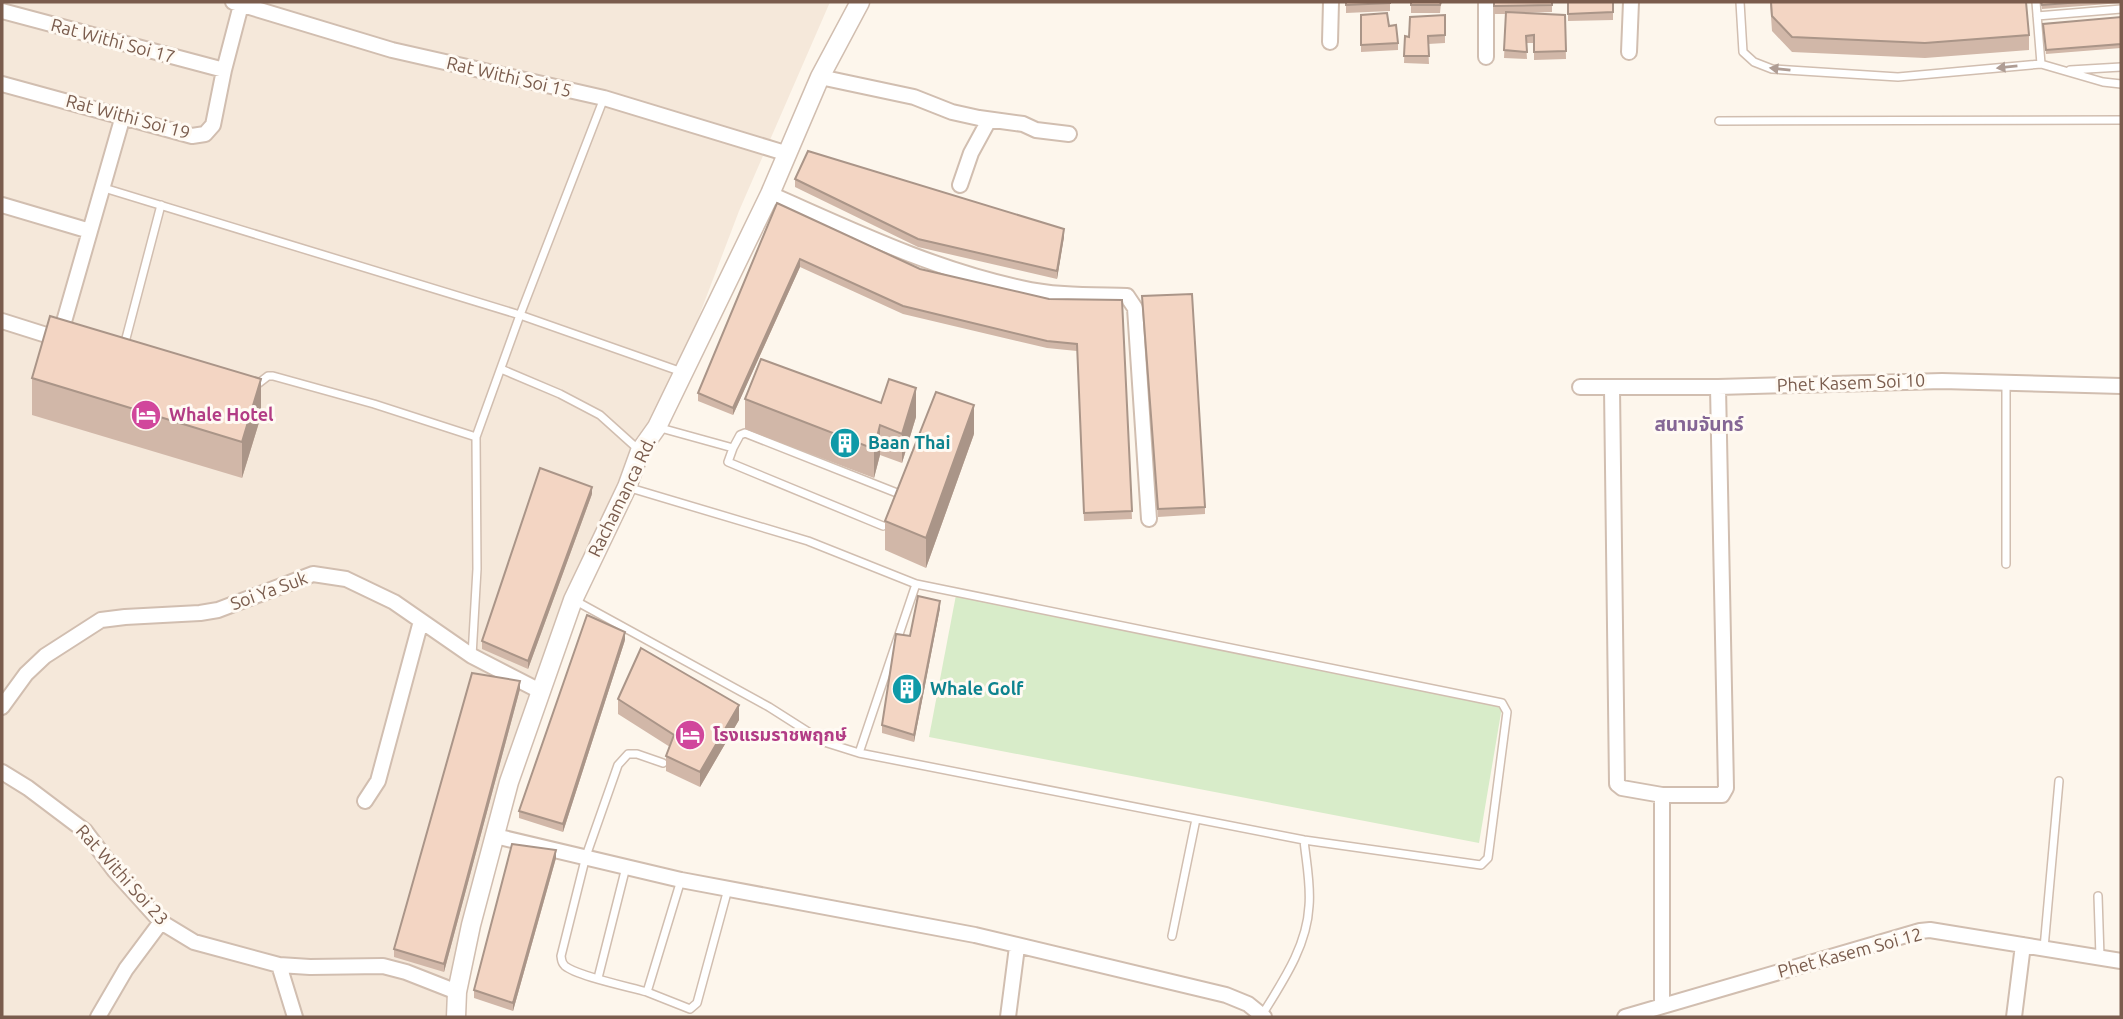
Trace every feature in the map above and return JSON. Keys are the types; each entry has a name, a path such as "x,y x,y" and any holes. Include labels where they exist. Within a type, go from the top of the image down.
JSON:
{"street":[{"name":"Rachamanca Rd.","path":"456,1017 457,992 471,925 509,782 573,600 627,487 640,452 657,427 770,194 785,153 820,77 860,2"},
{"path":"1330,42 1331,2"},
{"path":"1486,2 1486,57"},
{"path":"1629,52 1631,2"},
{"name":"Rat Withi Soi 19","path":"2,84 192,136 205,134 213,125 237,3"},
{"name":"Rat Withi Soi 15","path":"237,3 392,50 604,98 785,153"},
{"name":"Rat Withi Soi 17","path":"2,11 224,70"},
{"path":"820,77 914,97 952,112 1069,135"},
{"path":"2,321 65,341 90,231 123,116"},
{"path":"960,186 971,153 989,120"},
{"path":"770,194 928,263 1021,288 1127,296 1135,308 1149,519"},
{"path":"2,205 90,231"},
{"name":"Phet Kasem Soi 10","path":"1580,387 1718,387 1942,381 2121,386"},
{"path":"1612,388 1617,784 1622,788 1662,795 1722,795 1726,788 1718,387"},
{"name":"Soi Ya Suk","path":"2,707 26,674 45,656 101,620 218,610 313,574 346,579 394,602 472,656 540,691"},
{"path":"365,801 378,781 421,621"},
{"name":"Rat Withi Soi 23","path":"2,772 85,831 115,871 161,922 194,942 279,964 310,967 383,966 457,992"},
{"path":"1662,795 1662,1006"},
{"path":"495,836 681,880 975,935 1226,995 1248,1004 1263,1016"},
{"path":"99,1017 126,969 161,922"},
{"name":"Phet Kasem Soi 12","path":"1625,1017 1914,932 1930,930 2121,961"},
{"path":"2014,1017 2023,945"},
{"path":"1007,1017 1017,947"},
{"path":"279,964 295,1017"}],"lane":[{"path":"1740,2 1743,52 1754,62 1772,69 1898,77 2042,64 2103,82 2121,84"},
{"path":"2036,2 2042,64"},
{"path":"2037,16 2121,9"},
{"path":"2065,70 2121,67"},
{"path":"472,656 477,569 477,438 520,315 604,98"},
{"path":"1719,121 2121,120"},
{"path":"104,188 520,315 682,372"},
{"path":"121,360 161,205"},
{"path":"501,369 560,394 600,415 640,452"},
{"path":"248,392 268,376 273,376 374,404 477,438"},
{"path":"2006,382 2006,564"},
{"path":"657,427 733,448"},
{"path":"883,526 728,462 733,448 740,435 745,433 897,494"},
{"path":"573,600 769,707 824,742 859,753 1304,840 1481,865 1488,858 1507,712 1505,706 1489,700 916,584 808,541 627,487"},
{"path":"859,753 916,584"},
{"path":"663,764 637,754 628,754 622,758 586,856 561,956 562,962 566,967 647,992 690,1009 695,1006 728,889"},
{"path":"2044,948 2059,781"},
{"path":"1172,936 1196,819"},
{"path":"1263,1016 1288,972 1304,934 1309,907 1304,840"},
{"path":"598,978 626,867"},
{"path":"647,992 681,880"},
{"path":"2098,896 2100,957"}],"shaded area":[{"path":"2,2 830,2 739,211 661,416 640,451 495,836 462,1017 2,1017"}],"green space":[{"path":"956,595 1502,707 1479,843 929,737"}],"building":[{"path":"1346,2 1390,2 1390,3 1346,5"},
{"path":"1411,2 1441,2 1440,5 1411,5"},
{"path":"1494,2 1552,2 1552,5 1494,6"},
{"path":"1568,2 1613,2 1613,12 1568,14"},
{"path":"1771,2 2026,2 2029,35 1925,43 1792,37 1772,16"},
{"path":"2041,2 2081,2 2042,5"},
{"path":"1506,12 1565,15 1566,51 1534,52 1534,35 1526,36 1527,52 1504,50"},
{"path":"1387,13 1389,26 1396,25 1398,43 1361,45 1361,15"},
{"path":"1445,15 1445,35 1428,36 1429,56 1404,56 1410,17"},
{"path":"2121,17 2121,44 2046,50 2043,24"},
{"path":"808,151 1064,229 1057,271 918,239 795,179"},
{"path":"777,203 920,269 1049,299 1122,300 1132,511 1084,513 1077,344 1047,341 903,306 800,259 733,408 698,393"},
{"path":"1192,294 1205,507 1158,509 1142,296"},
{"path":"50,316 261,379 242,442 32,378"},
{"path":"761,359 881,403 889,379 916,388 902,434 880,425 874,449 745,399"},
{"name":"Baan Thai","path":"936,392 974,405 926,538 885,521"},
{"path":"540,468 592,487 528,661 482,641"},
{"name":"Whale Golf","path":"918,596 940,601 914,735 882,725 896,634 910,636"},
{"path":"587,615 625,632 563,824 519,811"},
{"name":"โรงแรมราชพฤกษ์","path":"641,648 739,705 700,772 666,756 674,735 618,699"},
{"path":"472,673 520,681 444,964 394,949"},
{"path":"512,844 556,850 513,1003 474,990"}],"place":[{"name":"Whale Hotel","path":"146,415"},
{"name":"Baan Thai","path":"845,443"},
{"name":"Whale Golf","path":"907,689"},
{"name":"โรงแรมราชพฤกษ์","path":"690,735"}],"district":[{"name":"สนามจันทร์","path":"1699,424"}]}
